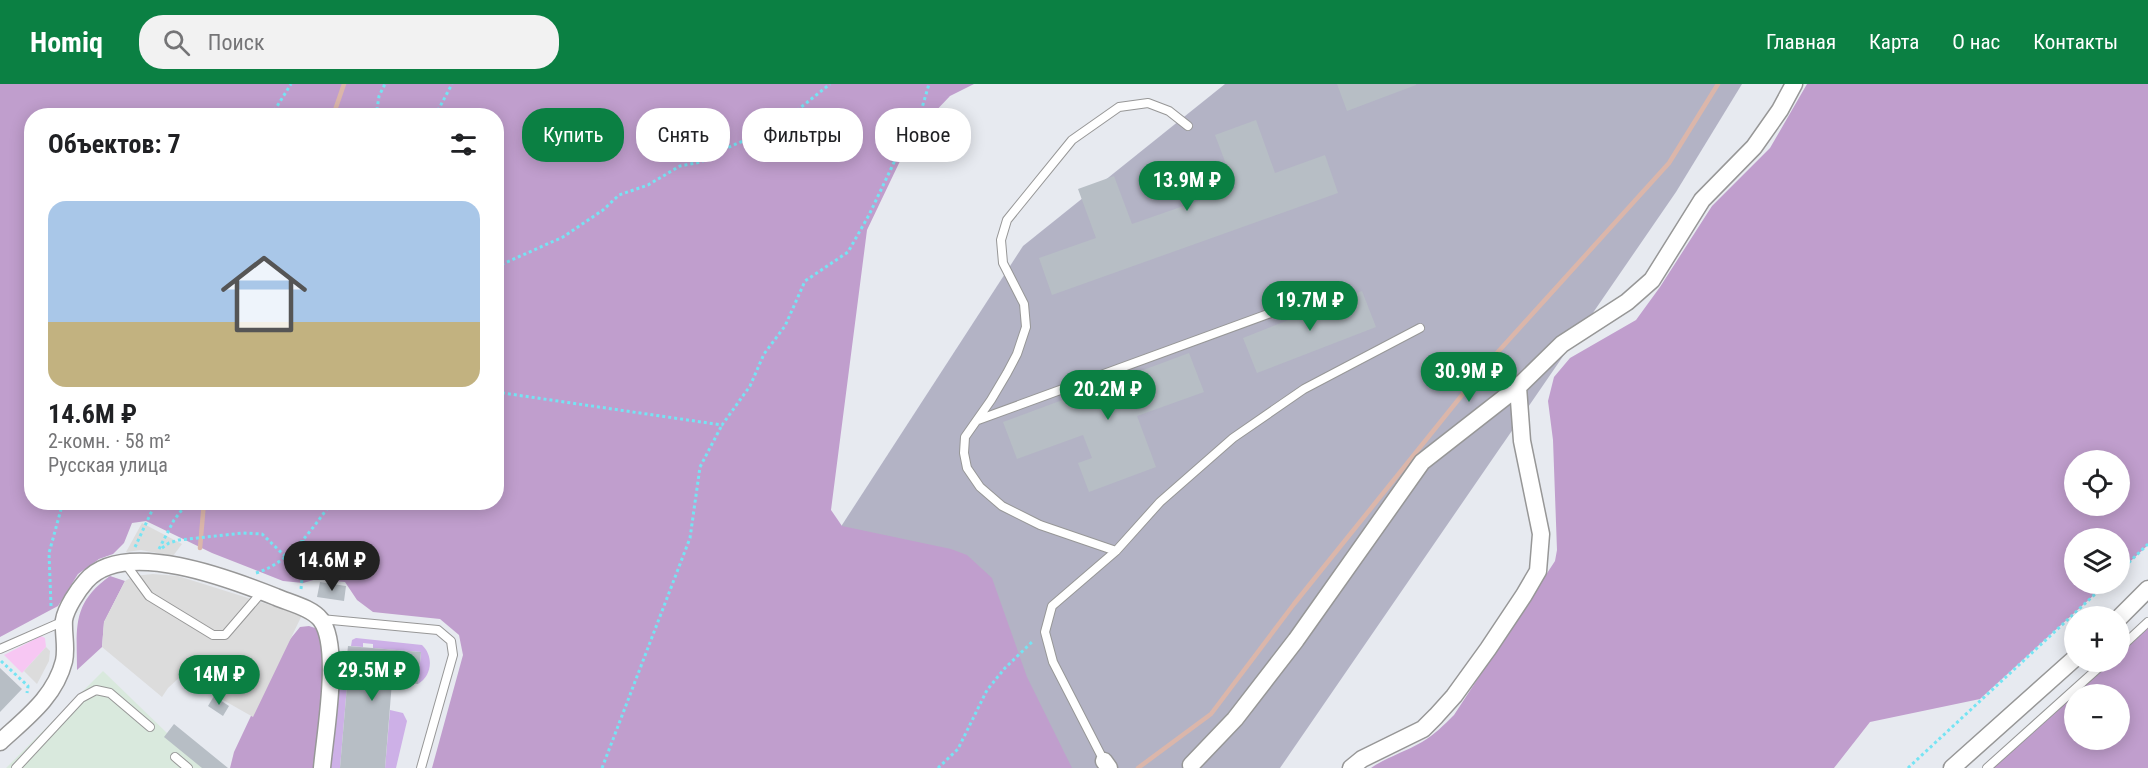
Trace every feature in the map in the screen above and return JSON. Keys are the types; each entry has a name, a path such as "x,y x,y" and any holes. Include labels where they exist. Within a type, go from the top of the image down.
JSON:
{"street":[{"path":"1191,765 1235,719 1289,648 1422,462 1518,387 1562,344 1627,302 1652,280 1702,200 1754,147 1780,110 1794,84"},
{"path":"1351,768 1362,759 1423,729 1436,716 1454,696 1488,649 1538,571 1541,534 1522,441 1518,387"},
{"path":"0,742 52,691 66,648 58,623 87,580 105,567 130,563 191,568 262,592 321,619 330,641 332,664 322,768"},
{"path":"2130,607 2148,589"},
{"path":"1952,768 2064,668"}],"lane":[{"path":"1116,551 1040,525 1002,506 980,487 967,468 964,453 965,437 978,420 1012,363 1026,327 1024,304 1003,263 1001,240 1007,220 1072,140 1119,107 1148,103 1169,111 1188,126"},
{"path":"978,420 1312,298"},
{"path":"1106,764 1053,663 1045,632 1052,606 1116,551 1160,502 1233,438 1304,389 1420,328"},
{"path":"130,563 149,596 213,635 225,635 262,592"},
{"path":"321,619 438,630 451,641 453,655 421,768"},
{"path":"2130,639 2148,622"},
{"path":"0,649 58,623"},
{"path":"1987,768 2094,672"},
{"path":"16,768 81,698 96,690 110,693 150,727"},
{"path":"175,756 188,768"}],"path":[{"path":"276,108 291,84"},
{"path":"377,108 379,96 385,84"},
{"path":"439,108 452,84"},
{"path":"504,264 563,237 603,210 619,195 648,185 680,166 701,162 722,150 764,132 785,120 830,84"},
{"path":"602,768 690,538 700,467 722,425 750,386 764,354 785,326 805,281 848,252 919,117 929,84"},
{"path":"504,393 722,425"},
{"path":"58,623 49,552 61,510"},
{"path":"130,563 135,546 152,510"},
{"path":"182,510 158,551 169,543 179,540 253,533 262,534 286,557"},
{"path":"232,581 268,570 286,557 303,540 326,510"},
{"path":"296,606 300,595 303,568 303,540"},
{"path":"2130,561 2148,544"},
{"path":"1908,768 2095,594"},
{"path":"938,768 958,749 987,690 1025,647 1045,632"},
{"path":"0,660 28,686 25,696"},
{"path":"10,677 14,673"}],"shaded area":[{"path":"0,84 974,84 950,96 939,108 875,108 875,162 900,162 867,230 831,510 842,526 951,549 967,555 992,578 1027,677 1072,768 432,768 463,655 459,635 440,619 373,612 357,600 345,582 317,579 303,583 283,581 212,553 146,521 132,523 124,543 113,554 99,559 78,574 58,606 0,637"},
{"path":"1225,84 1742,84 1676,192 1280,768 997,768 794,599 1023,246"},
{"path":"1807,84 2148,84 2148,545 2130,562 2130,528 2064,528 2064,594 2095,594 2082,606 2064,606 2064,622 1980,699 1870,722 1834,768 1371,768 1416,746 1439,730 1454,715 1555,561 1557,550 1553,440 1548,401 1554,377 1570,358 1636,320 1712,206 1770,148"},
{"path":"142,523 182,544 173,556 141,550 126,552"},
{"path":"153,574 178,576 302,615 253,717 181,676 162,697 102,647 104,622 125,581 134,576"},
{"path":"110,576 125,581 104,622 102,647 77,670 77,629 82,607 97,586"},
{"path":"2148,621 2148,768 1985,768 2064,698 2064,750 2130,750 2130,684 2079,684 2093,672 2130,672 2130,638"},
{"path":"300,627 315,628 320,634 327,668 317,768 230,768 234,752 283,648"},
{"path":"41,636 45,638 46,647 22,673 4,655"},
{"path":"356,638 422,645 430,660 429,671 418,684 421,652 373,648 373,644 363,643 363,647 351,646 352,640"},
{"path":"46,647 50,651 49,661 37,684 24,671"},
{"path":"103,671 203,768 6,768"},
{"path":"348,674 340,768 327,768 334,685"},
{"path":"390,710 403,713 407,721 396,768 385,768"}],"building":[{"path":"1337,84 1416,84 1416,85 1347,111"},
{"path":"1256,120 1275,173 1325,155 1338,193 1052,295 1039,258 1096,238 1078,189 1114,176 1132,224 1235,188 1215,135"},
{"path":"1362,291 1376,327 1257,373 1243,338"},
{"path":"1189,353 1204,392 1137,416 1156,467 1089,492 1078,463 1092,458 1083,435 1017,459 1003,422"},
{"path":"320,582 346,586 344,601 317,597"},
{"path":"348,646 421,652 418,684 392,682 385,768 340,768 348,674 345,674"},
{"path":"0,668 22,689 0,712"},
{"path":"214,696 229,706 223,716 208,706"},
{"path":"174,724 228,768 202,768 164,737"}],"waterway":[{"path":"336,108 344,84"},
{"path":"1138,768 1211,714 1294,604 1487,364 1669,163 1718,84"},
{"path":"200,548 203,510"}]}
